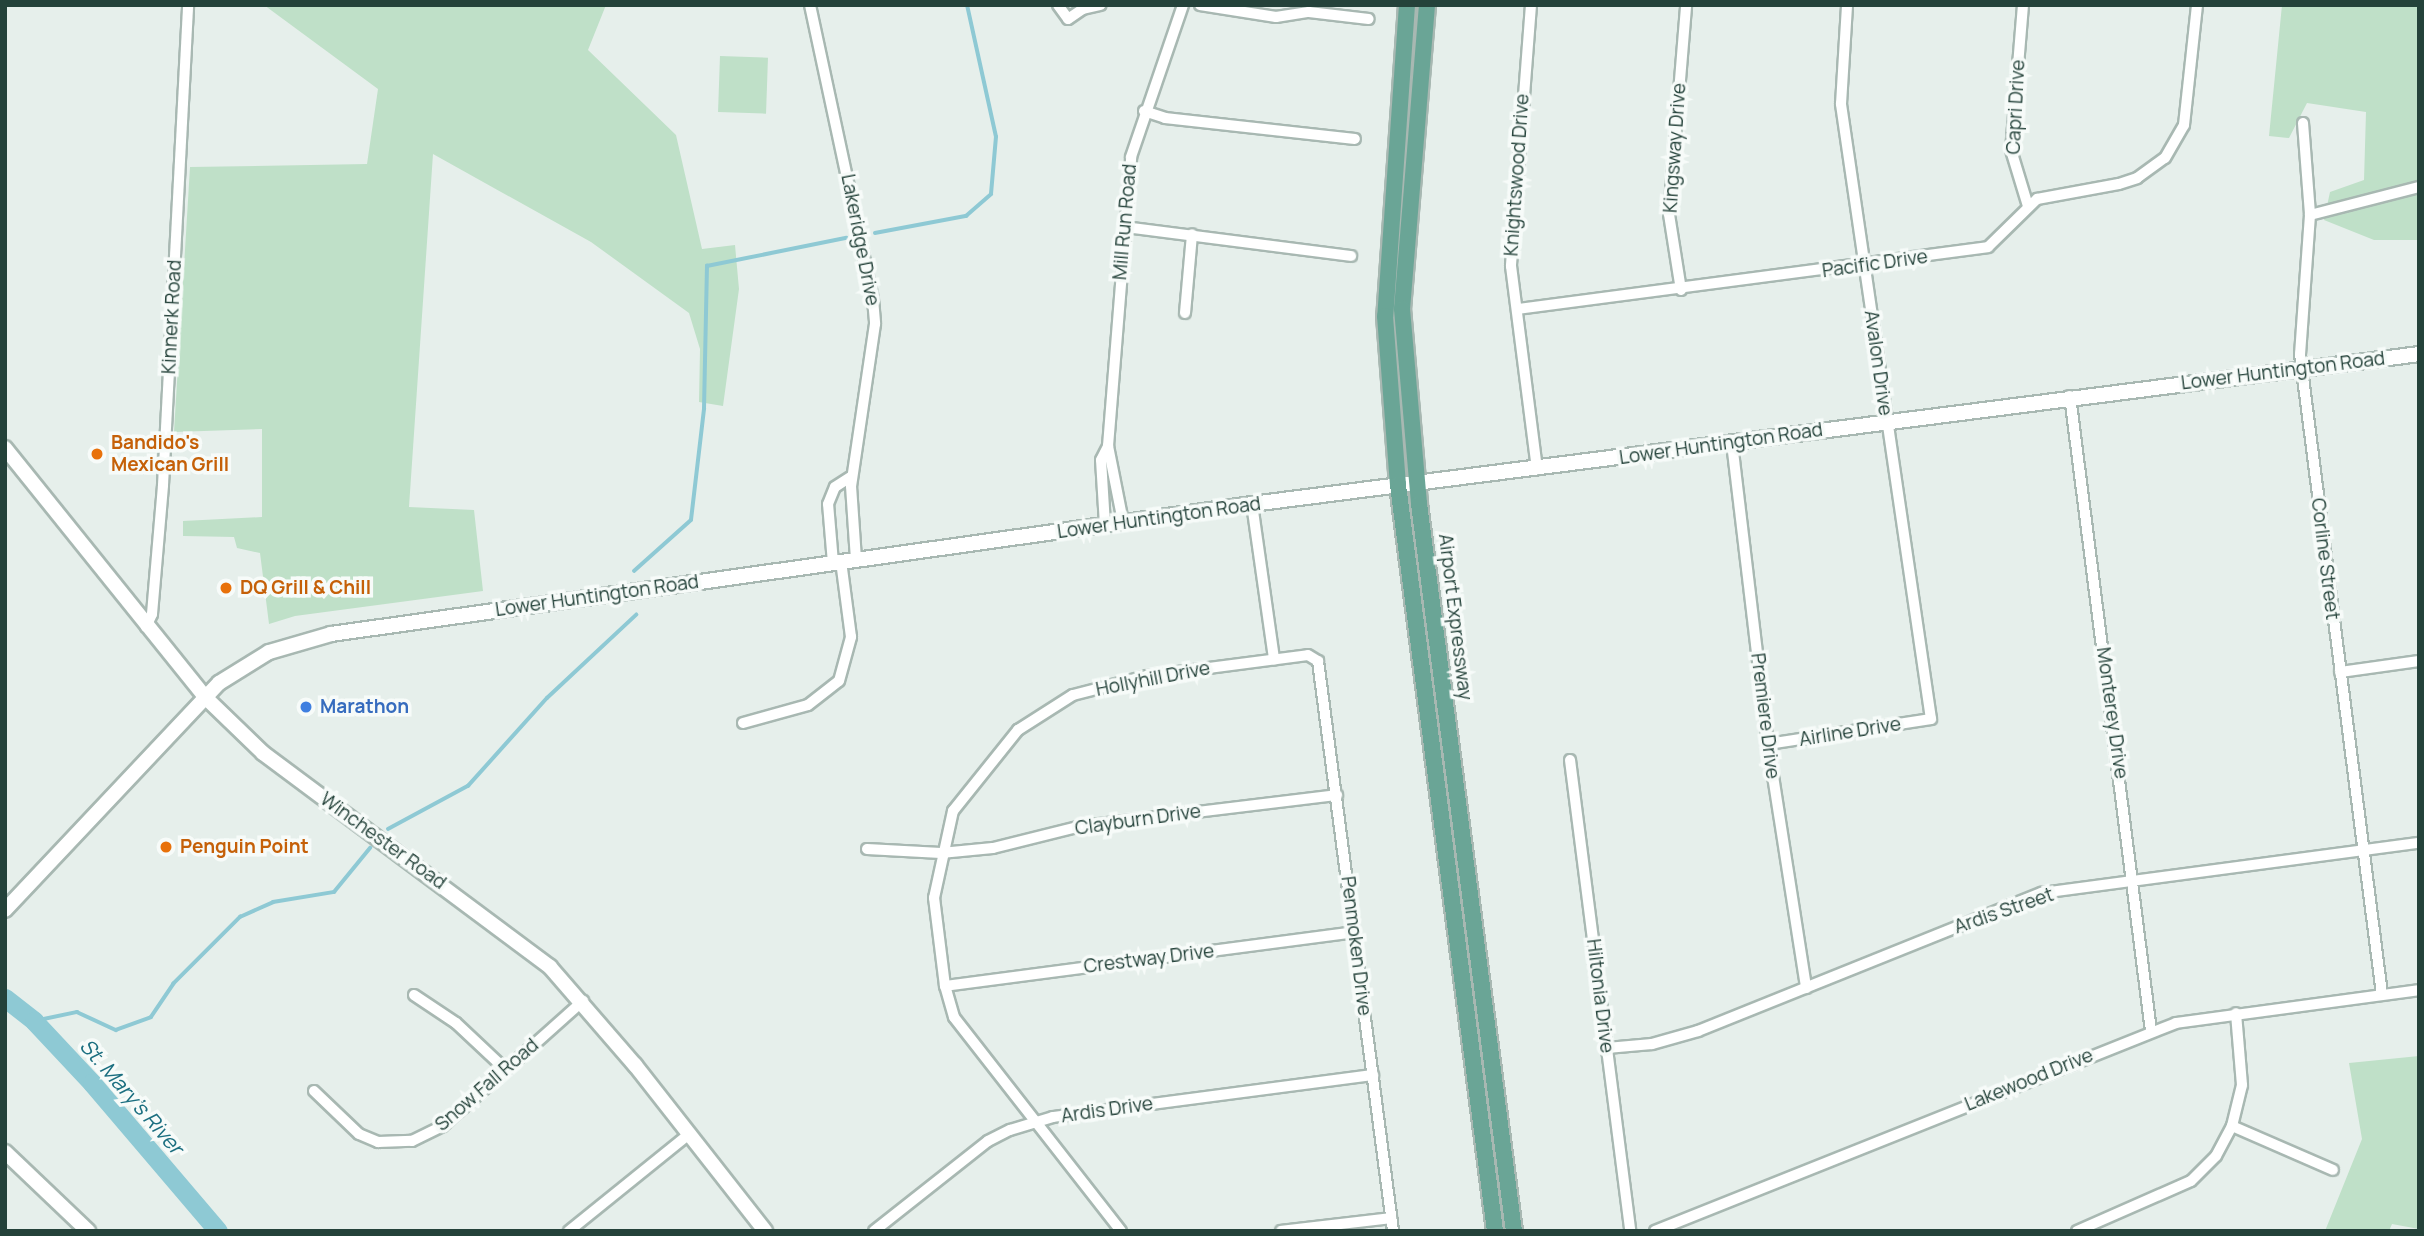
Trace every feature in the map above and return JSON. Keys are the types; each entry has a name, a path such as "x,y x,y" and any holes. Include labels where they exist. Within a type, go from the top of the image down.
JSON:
{"main road":[{"name":"Airport Expressway","path":"1407,5 1385,316 1398,485 1495,1231"},
{"name":"Airport Expressway","path":"1427,5 1402,309 1418,484 1514,1231"},
{"name":"Lower Huntington Road","path":"5,910 205,697 268,652 331,634 1252,504 1537,469 2070,396 2419,354"},
{"name":"Winchester Road","path":"5,448 146,627 205,697 263,753 533,953 583,1001 765,1231"},
{"path":"5,1152 88,1231"}],"street":[{"name":"Kinnerk Road","path":"146,627 152,614 163,485 188,5"},
{"name":"Lakeridge Drive","path":"810,5 873,299 875,324 852,477 856,559"},
{"path":"1058,5 1068,19 1083,9 1101,5"},
{"name":"Mill Run Road","path":"1123,522 1108,446 1131,157 1144,111 1183,5"},
{"path":"1200,5 1276,16 1309,12 1368,19"},
{"name":"Knightswood Drive","path":"1531,5 1512,212 1511,266 1537,469"},
{"name":"Kingsway Drive","path":"1681,290 1669,214 1686,5"},
{"name":"Avalon Drive","path":"1847,5 1842,104 1931,719"},
{"name":"Capri Drive","path":"2023,5 2011,150 2028,206"},
{"name":"Pacific Drive","path":"1518,309 1681,290 1988,247 2017,223 2028,206 2053,192 2137,178 2165,159 2185,125 2197,5"},
{"path":"1144,111 1165,118 1355,139"},
{"name":"Corline Street","path":"2303,122 2310,215 2302,369 2382,994"},
{"path":"2310,215 2419,187"},
{"path":"1125,227 1192,234 1253,246 1351,256"},
{"path":"1185,313 1192,234"},
{"name":"Monterey Drive","path":"2070,396 2135,881 2151,1031"},
{"name":"Premiere Drive","path":"1732,443 1769,744 1805,988"},
{"name":"Mill Run Road","path":"1105,525 1101,460 1108,446"},
{"path":"743,723 808,705 839,681 852,637 828,503 835,487 852,477"},
{"path":"1252,504 1274,659"},
{"name":"Hollyhill Drive","path":"1121,1231 968,1041 954,1017 945,985 934,898 941,853 953,811 965,791 1018,730 1073,695 1147,676 1308,655 1318,661"},
{"name":"Penmoken Drive","path":"1318,661 1393,1231"},
{"path":"2340,672 2419,661"},
{"name":"Airline Drive","path":"1769,744 1931,719"},
{"name":"Hiltonia Drive","path":"1570,760 1630,1231"},
{"name":"Clayburn Drive","path":"867,849 941,853 993,848 1081,826 1337,795"},
{"name":"Ardis Street","path":"1607,1048 1676,1038 2042,894 2419,843"},
{"name":"Crestway Drive","path":"945,985 1354,932"},
{"name":"Lakewood Drive","path":"1655,1231 2151,1031 2236,1013 2419,990"},
{"path":"414,995 456,1023 505,1069"},
{"name":"Snow Fall Road","path":"314,1091 359,1134 395,1144 425,1137 443,1126 583,1001"},
{"path":"2077,1231 2191,1181 2216,1156 2232,1126 2242,1085 2236,1013"},
{"name":"Ardis Drive","path":"874,1231 988,1141 1053,1117 1373,1075"},
{"path":"2232,1126 2333,1170"},
{"path":"569,1231 689,1134"},
{"path":"1281,1231 1391,1217"}],"green space":[{"path":"264,5 606,5 588,50 676,135 702,249 735,245 739,289 723,406 699,402 700,349 689,313 591,242 433,154 409,507 474,510 483,591 295,616 269,624 260,553 237,548 234,537 183,536 183,521 262,517 262,429 174,432 190,167 367,164 378,89"},
{"path":"2282,5 2419,5 2419,240 2374,240 2324,220 2330,192 2364,180 2366,112 2307,103 2289,138 2269,136"},
{"path":"720,56 768,58 766,114 718,112"},
{"path":"2419,1056 2419,1229 2392,1224 2389,1231 2325,1231 2362,1139 2349,1063"}],"waterway":[{"path":"875,233 966,216 991,194 996,137 967,5"},
{"path":"634,571 691,520 704,409 707,266 846,238"},
{"path":"388,829 468,786 547,698 636,615"},
{"path":"34,1021 77,1012 116,1030 151,1017 173,984 240,917 273,902 334,892 370,848"},
{"name":"St. Mary's River","path":"5,998 34,1021 92,1083 218,1231"}],"place":[{"name":"Bandido's Mexican Grill","path":"97,454"},
{"name":"DQ Grill & Chill","path":"226,588"},
{"name":"Marathon","path":"306,707"},
{"name":"Penguin Point","path":"166,847"}]}
